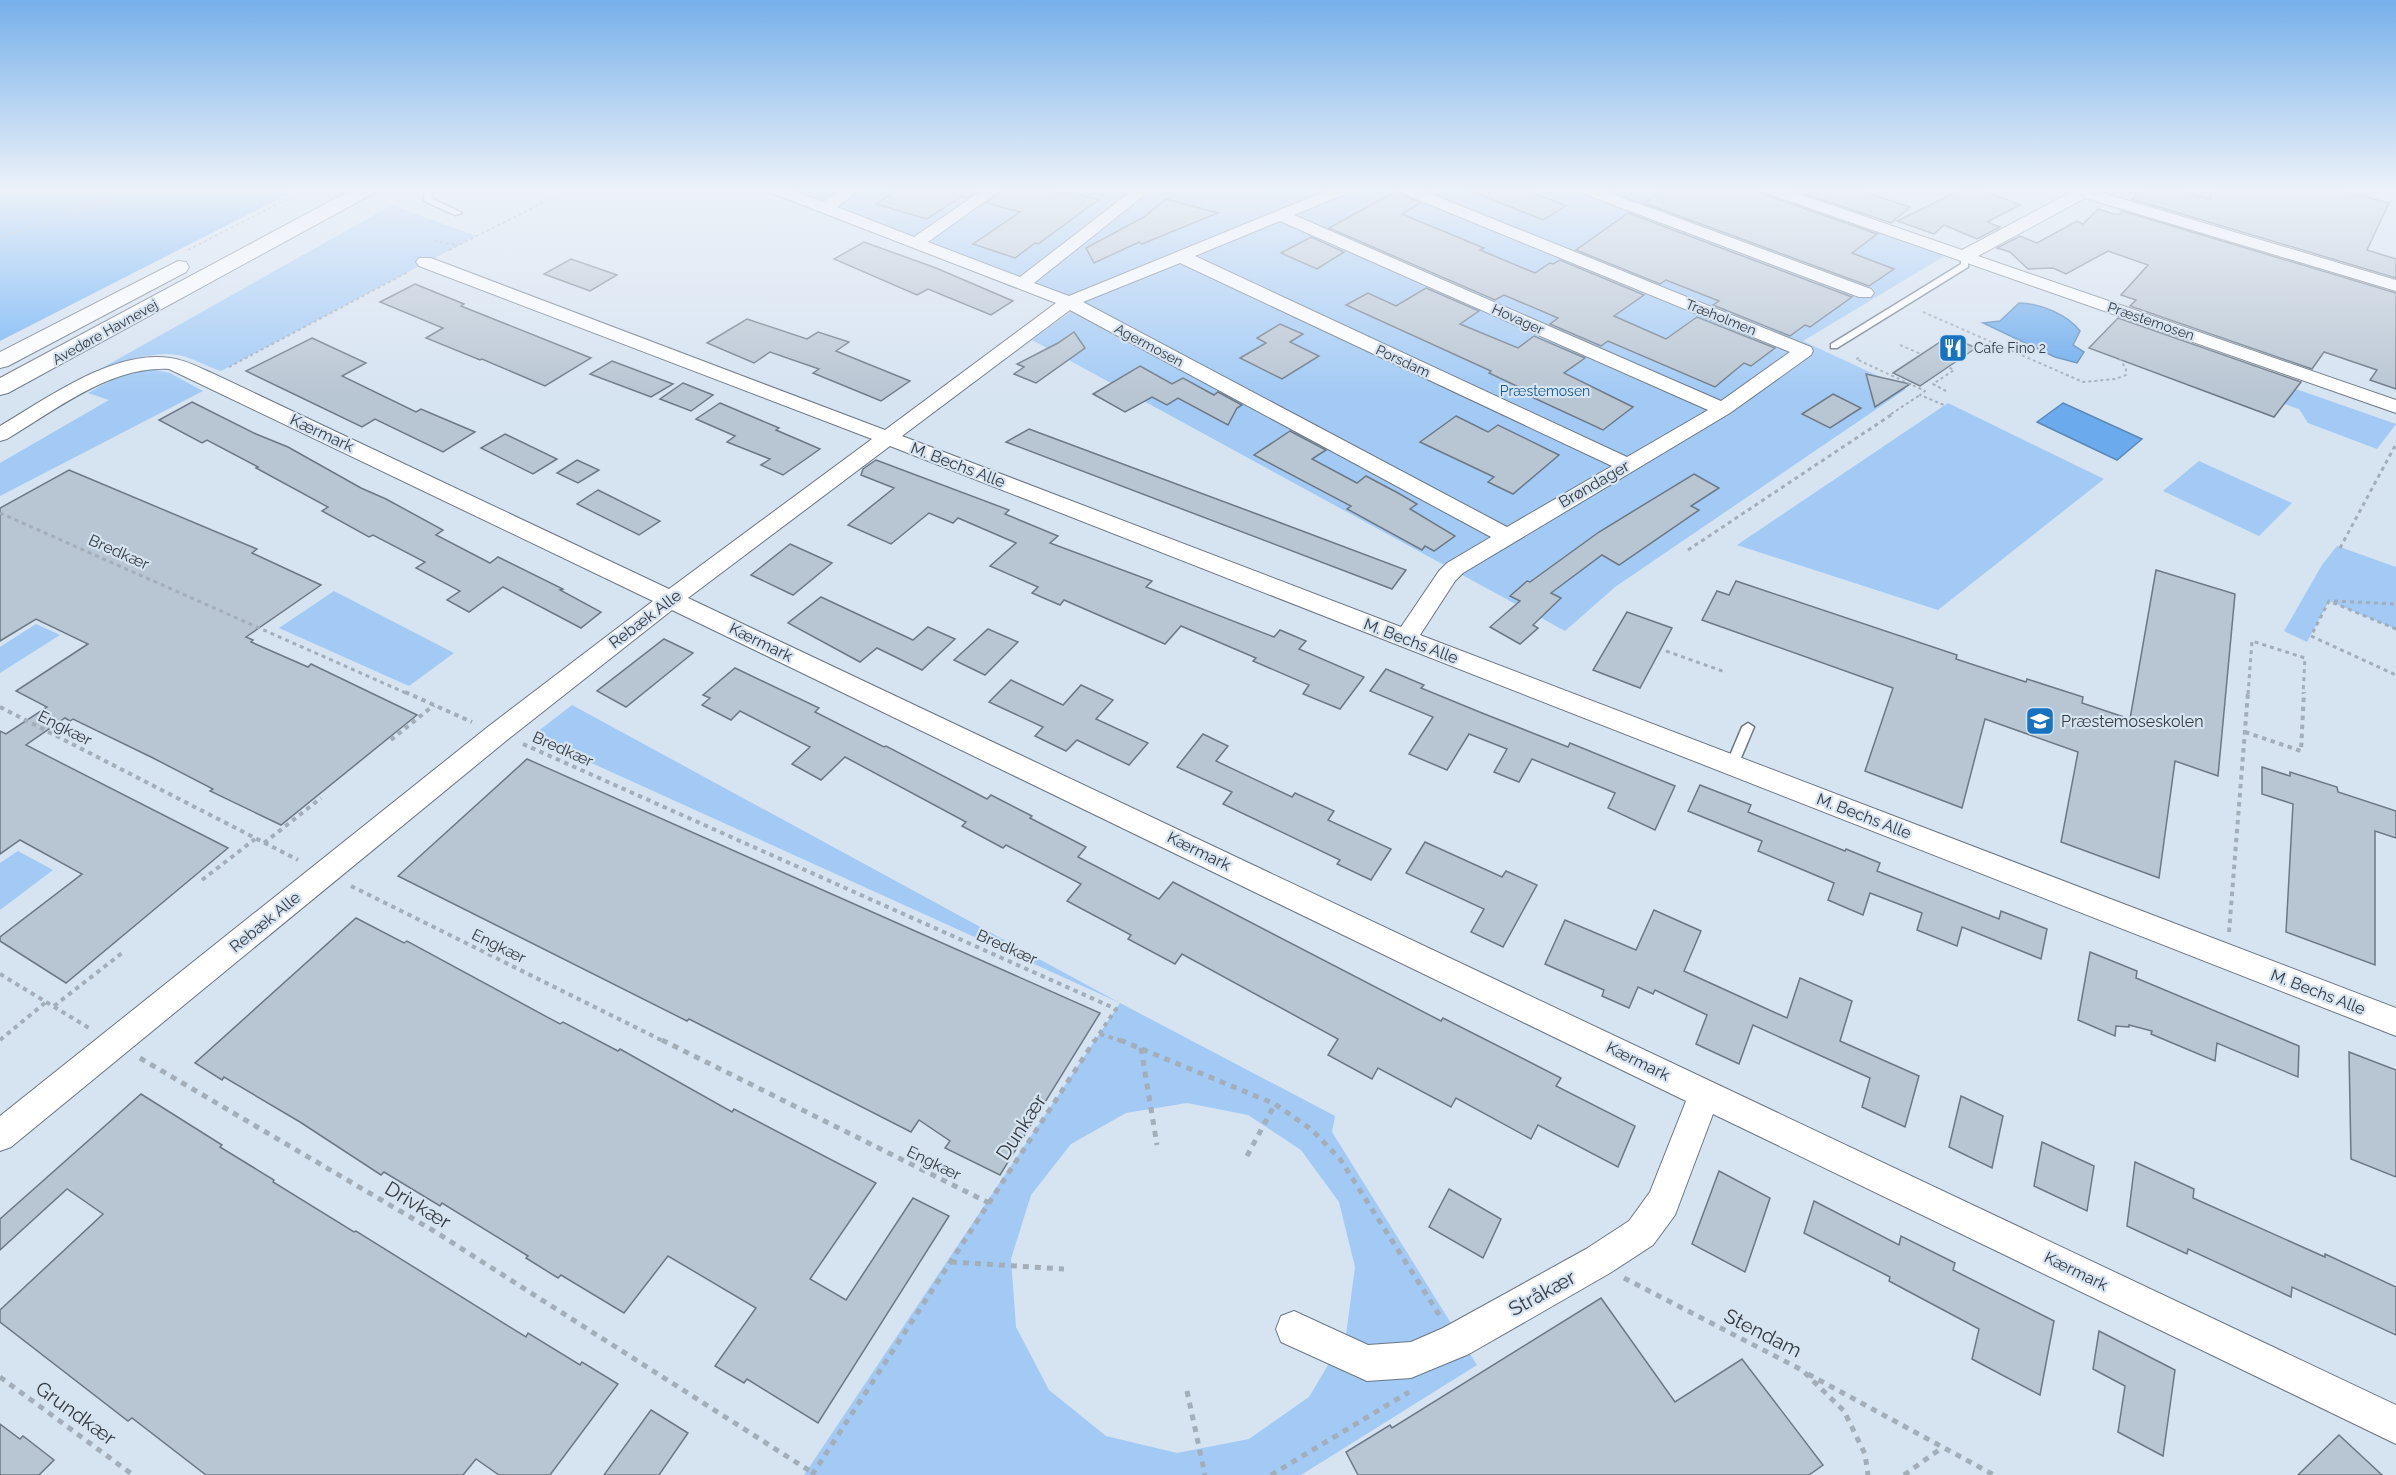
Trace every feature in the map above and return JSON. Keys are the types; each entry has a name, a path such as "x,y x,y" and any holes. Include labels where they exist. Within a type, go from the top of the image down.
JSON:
{"street":[{"name":"Avedøre Havnevej","path":"0,361 196,258"},
{"name":"Avedøre Havnevej","path":"0,388 240,258"},
{"name":"Agermosen","path":"956,258 1070,302 1506,536"},
{"path":"1023,283 1055,258"},
{"name":"Rebæk Alle","path":"0,1136 498,733 671,599 1070,302 1176,258"},
{"name":"Porsdam","path":"1184,258 1627,465"},
{"name":"Hovager","path":"1378,258 1723,409"},
{"name":"Træholmen","path":"1575,258 1804,351"},
{"path":"1771,258 1866,293"},
{"name":"Præstemosen","path":"1969,258 2396,407"},
{"path":"2304,258 2396,286"},
{"name":"M. Bechs Alle","path":"426,262 888,438 2396,1022"},
{"name":"Brøndager","path":"1406,639 1447,576 1465,561 1723,409 1804,351"},
{"name":"Kærmark","path":"0,435 118,369 144,362 171,363 207,378 671,599 2396,1425"},
{"name":"Stråkær","path":"1294,1329 1367,1363 1411,1360 1456,1341 1598,1261 1641,1233 1663,1203 1705,1093"}],"lane":[{"path":"1834,346 1965,265 1964,258"},
{"path":"1732,765 1748,727"}],"path":[{"path":"207,378 435,258"},
{"path":"1902,303 2082,382 2115,379 2126,375 2120,359"},
{"path":"1900,345 1921,354"},
{"path":"1688,550 1925,391 1856,359 1859,358"},
{"path":"1946,390 1933,384 1954,369 1948,367"},
{"path":"1920,395 1944,405"},
{"path":"2340,548 2396,444"},
{"name":"Bredkær","path":"0,513 1116,1009"},
{"path":"2329,601 2396,604"},
{"path":"2329,601 2396,628"},
{"path":"2329,601 2311,636 2396,675"},
{"path":"2227,957 2252,641 2305,658 2301,751 2245,732"},
{"path":"1666,651 1725,672"},
{"path":"391,740 434,705"},
{"name":"Engkær","path":"0,707 255,839 989,1203"},
{"path":"264,843 321,798"},
{"path":"202,880 255,839"},
{"path":"54,1006 122,953"},
{"name":"Drivkær","path":"0,974 434,1231 813,1474"},
{"path":"0,1040 46,1002"},
{"name":"Dunkær","path":"813,1474 1116,1009"},
{"path":"1100,1034 1141,1047 1275,1104 1312,1130 1340,1159 1456,1341"},
{"path":"1141,1047 1157,1144"},
{"path":"1247,1156 1275,1104"},
{"name":"Stendam","path":"1598,1261 1608,1270 1802,1370 1844,1411 1865,1454 1868,1475"},
{"path":"951,1262 1064,1269"},
{"path":"1271,1475 1409,1392 1411,1360"},
{"path":"1802,1370 1994,1475"},
{"name":"Grundkær","path":"0,1377 133,1475"},
{"path":"1187,1391 1205,1475"},
{"path":"1904,1475 1942,1447"}],"green space":[{"path":"298,258 435,258 221,371 186,357 163,354 140,357 95,372"},
{"name":"Præstemosen","path":"964,258 1941,258 1803,341 1906,389 1615,587 1565,631 1032,340 1081,304"},
{"path":"151,369 170,373 203,391 0,496 0,463 109,400 88,393 118,376"},
{"path":"2296,389 2396,424 2377,449 2308,423 2299,409 2284,404"},
{"path":"1948,403 2104,479 1938,610 1737,545"},
{"path":"2199,461 2292,503 2259,536 2163,491"},
{"path":"2337,546 2396,567 2396,629 2329,601 2307,642 2284,631 2322,565"},
{"path":"334,591 454,653 409,686 279,628"},
{"path":"36,624 60,635 0,673 0,647"},
{"path":"572,705 1120,1003 532,736"},
{"path":"18,851 53,870 0,910 0,863"},
{"path":"1120,1003 1335,1116 1332,1132 1477,1365 1301,1475 804,1475","holes":["1187,1103 1248,1115 1301,1150 1339,1202 1355,1267 1346,1335 1309,1397 1249,1439 1177,1453 1106,1436 1049,1390 1016,1327 1011,1259 1031,1195 1071,1144 1126,1113"]}],"shaded area":[{"path":"0,258 163,258 0,341"},
{"path":"2019,303 2036,305 2053,311 2075,325 2080,331 2073,345 2084,352 2077,363 2055,357 1983,323 2000,321"},
{"path":"2063,403 2142,439 2117,460 2037,422"}],"building":[{"path":"908,258 1013,301 991,315 928,289 917,295 834,259"},
{"path":"1091,258 1105,258 1094,263"},
{"path":"1292,258 1335,258 1317,269"},
{"path":"1398,258 1499,258 1535,273 1550,263 1553,264 1560,260 1644,295 1614,316 1666,339 1697,317 1775,348 1751,366 1744,363 1715,387 1608,341 1601,346 1550,324 1558,318 1504,295 1495,300"},
{"path":"1595,258 1748,258 1852,297 1810,327 1805,325 1790,336 1713,305 1719,301 1666,280 1660,284"},
{"path":"1793,258 1865,258 1894,269 1869,286"},
{"path":"2016,258 2096,258 2066,274 2053,268 2028,269"},
{"path":"2128,258 2278,258 2396,293 2396,389 2370,380 2377,370 2324,352 2312,369 2130,306 2136,300 2121,295 2148,265"},
{"path":"2329,258 2392,258 2396,259 2396,278"},
{"path":"571,259 617,275 590,291 544,274"},
{"path":"415,284 464,304 461,306 591,358 545,386 426,338 443,328 380,302"},
{"path":"1426,288 1479,311 1460,324 1518,348 1534,336 1585,358 1564,373 1633,407 1603,430 1519,391 1523,389 1489,373 1491,371 1346,305 1368,293 1396,306"},
{"path":"2118,318 2301,382 2274,417 2089,348"},
{"path":"747,319 807,339 818,332 849,342 836,351 910,381 881,401 813,373 819,369 770,352 754,363 707,343"},
{"path":"1280,324 1303,334 1290,342 1319,356 1282,379 1240,358 1266,343 1257,338"},
{"path":"1074,332 1085,348 1036,383 1014,374 1024,367 1017,364"},
{"path":"1949,336 1976,348 1920,386 1893,373"},
{"path":"312,338 366,363 342,376 416,412 421,409 475,432 443,452 375,419 362,427 246,371"},
{"path":"612,361 673,384 651,397 590,374"},
{"path":"1140,366 1172,384 1183,378 1214,395 1218,392 1242,405 1237,408 1228,425 1178,398 1167,405 1152,397 1125,412 1093,394"},
{"path":"1866,374 1910,384 1875,407"},
{"path":"683,383 713,395 691,411 660,399"},
{"path":"1833,394 1861,408 1830,428 1802,414"},
{"path":"192,402 256,434 288,447 361,488 386,499 443,530 436,535 490,563 498,557 563,589 560,590 601,612 581,628 503,587 469,612 447,600 460,591 416,568 425,562 373,535 369,537 322,511 328,507 256,468 258,467 207,440 202,443 159,420"},
{"path":"720,403 779,428 776,430 820,449 783,475 761,465 770,459 727,442 735,436 696,419"},
{"path":"1456,416 1488,432 1498,425 1559,455 1513,494 1488,482 1494,477 1420,442"},
{"path":"1029,429 1406,570 1392,589 1006,442"},
{"path":"1290,431 1326,450 1312,459 1357,483 1366,476 1398,493 1417,504 1410,509 1455,536 1434,551 1425,546 1422,550 1347,509 1351,506 1254,455"},
{"path":"505,434 557,459 533,474 481,448"},
{"path":"577,460 599,470 578,483 557,473"},
{"path":"876,460 1009,510 1005,514 1058,536 1050,543 1152,581 1146,587 1274,637 1280,630 1306,641 1299,649 1364,677 1340,709 1303,694 1309,685 1253,661 1256,658 1181,626 1165,644 1064,600 1060,605 1032,593 1038,587 990,566 1016,543 958,518 953,523 929,513 891,544 848,525 894,488 861,475 863,469"},
{"path":"69,470 257,549 252,553 321,585 246,637 253,640 251,642 308,667 311,664 417,715 281,825 210,791 213,789 73,719 70,721 65,718 26,745 228,848 66,983 0,941 0,937 82,874 20,840 0,854 0,731 6,734 47,707 16,691 88,644 36,619 0,641 0,508"},
{"path":"1694,474 1719,488 1691,506 1699,510 1619,565 1602,555 1551,593 1561,598 1533,625 1538,628 1520,644 1490,627 1520,601 1510,596 1527,581 1530,582 1599,532"},
{"path":"598,490 660,521 639,535 577,504"},
{"path":"790,544 832,563 793,595 751,575"},
{"path":"2156,570 2235,594 2218,776 2175,761 2159,878 2061,842 2078,752 1985,719 1962,808 1865,771 1893,688 1702,620 1717,591 1729,595 1736,581 1957,655 1956,659 2026,682 2027,679 2083,697 2082,703 2130,719"},
{"path":"821,597 913,640 928,627 955,639 922,670 877,648 860,662 788,623"},
{"path":"1627,612 1672,628 1640,688 1593,670"},
{"path":"988,629 1018,642 985,675 954,660"},
{"path":"664,639 693,653 626,707 597,691"},
{"path":"735,668 819,708 815,712 987,799 991,795 1032,816 1030,818 1086,847 1078,857 1159,899 1173,882 1441,1021 1443,1018 1561,1078 1556,1086 1635,1126 1618,1167 1538,1125 1531,1139 1456,1098 1451,1107 1378,1068 1372,1079 1328,1055 1338,1039 1182,954 1175,964 1128,939 1131,935 1067,901 1081,884 1006,845 1003,848 962,826 966,822 845,757 821,780 792,764 810,747 740,711 731,720 702,705 710,698 703,695"},
{"path":"1386,669 1424,685 1421,688 1482,713 1568,747 1570,743 1675,786 1655,830 1608,808 1615,793 1532,759 1519,782 1494,772 1507,749 1469,734 1447,770 1409,754 1433,717 1370,691"},
{"path":"1011,680 1063,705 1081,685 1113,700 1096,719 1148,743 1129,765 1077,740 1066,751 1035,736 1043,727 989,702"},
{"path":"1203,734 1228,746 1216,761 1292,797 1295,793 1334,811 1328,820 1391,849 1371,880 1337,864 1340,860 1223,804 1232,792 1177,767"},
{"path":"527,759 1100,1013 1000,1175 945,1148 950,1141 919,1120 911,1132 689,1019 687,1021 398,876"},
{"path":"2262,767 2290,776 2290,772 2337,787 2338,792 2396,811 2396,838 2375,831 2375,965 2286,932 2293,804 2262,794"},
{"path":"1700,785 1751,805 1748,812 1880,863 1877,871 1999,919 2001,911 2047,929 2041,959 1962,927 1957,946 1917,930 1922,913 1870,893 1863,915 1828,900 1834,883 1758,851 1762,841 1688,811"},
{"path":"1425,842 1502,877 1506,871 1537,885 1503,947 1471,932 1484,909 1406,873"},
{"path":"1654,910 1701,931 1684,971 1787,1018 1800,978 1852,1001 1840,1041 1919,1076 1905,1127 1862,1107 1870,1078 1753,1025 1739,1064 1696,1044 1707,1015 1655,990 1653,994 1638,987 1629,1008 1602,996 1604,990 1545,964 1565,920 1636,950"},
{"path":"356,918 404,943 407,941 560,1024 563,1022 618,1051 620,1049 732,1112 734,1109 876,1183 810,1279 846,1300 913,1198 949,1216 818,1423 747,1379 744,1383 715,1366 756,1308 668,1256 624,1313 561,1275 558,1278 526,1258 528,1256 442,1203 440,1206 384,1172 381,1175 300,1122 224,1077 222,1080 195,1063"},
{"path":"2090,952 2137,971 2136,978 2299,1046 2298,1077 2217,1043 2215,1061 2151,1034 2152,1031 2129,1025 2129,1027 2116,1026 2115,1036 2078,1020"},
{"path":"2349,1052 2396,1070 2396,1177 2351,1159"},
{"path":"141,1094 222,1145 220,1147 274,1180 273,1182 526,1337 528,1333 580,1365 582,1362 618,1384 550,1475 499,1475 476,1459 463,1475 206,1475 132,1418 128,1421 0,1322 0,1310 103,1214 67,1189 0,1250 0,1219"},
{"path":"1961,1096 2003,1116 1992,1168 1949,1147"},
{"path":"2042,1142 2094,1166 2087,1211 2034,1186"},
{"path":"2135,1162 2194,1189 2193,1198 2396,1287 2396,1335 2292,1287 2291,1297 2188,1249 2187,1254 2127,1226"},
{"path":"1719,1171 1770,1198 1745,1272 1692,1244"},
{"path":"1449,1189 1501,1219 1483,1258 1429,1227"},
{"path":"1814,1201 1899,1245 1901,1236 1955,1263 1953,1270 2054,1321 2040,1395 1972,1359 1979,1329 1889,1281 1890,1277 1804,1233"},
{"path":"1601,1298 1675,1402 1742,1359 1823,1465 1809,1475 1358,1475 1346,1452 1390,1425 1392,1428"},
{"path":"2099,1331 2175,1370 2163,1456 2118,1432 2125,1386 2093,1369"},
{"path":"651,1410 688,1433 659,1475 604,1475"},
{"path":"0,1424 20,1439 23,1436 54,1460 39,1475 0,1475"},
{"path":"2339,1435 2382,1475 2298,1475"}],"place":[{"name":"Cafe Fino 2","path":"1953,348"},
{"name":"Præstemoseskolen","path":"2040,721"}]}
